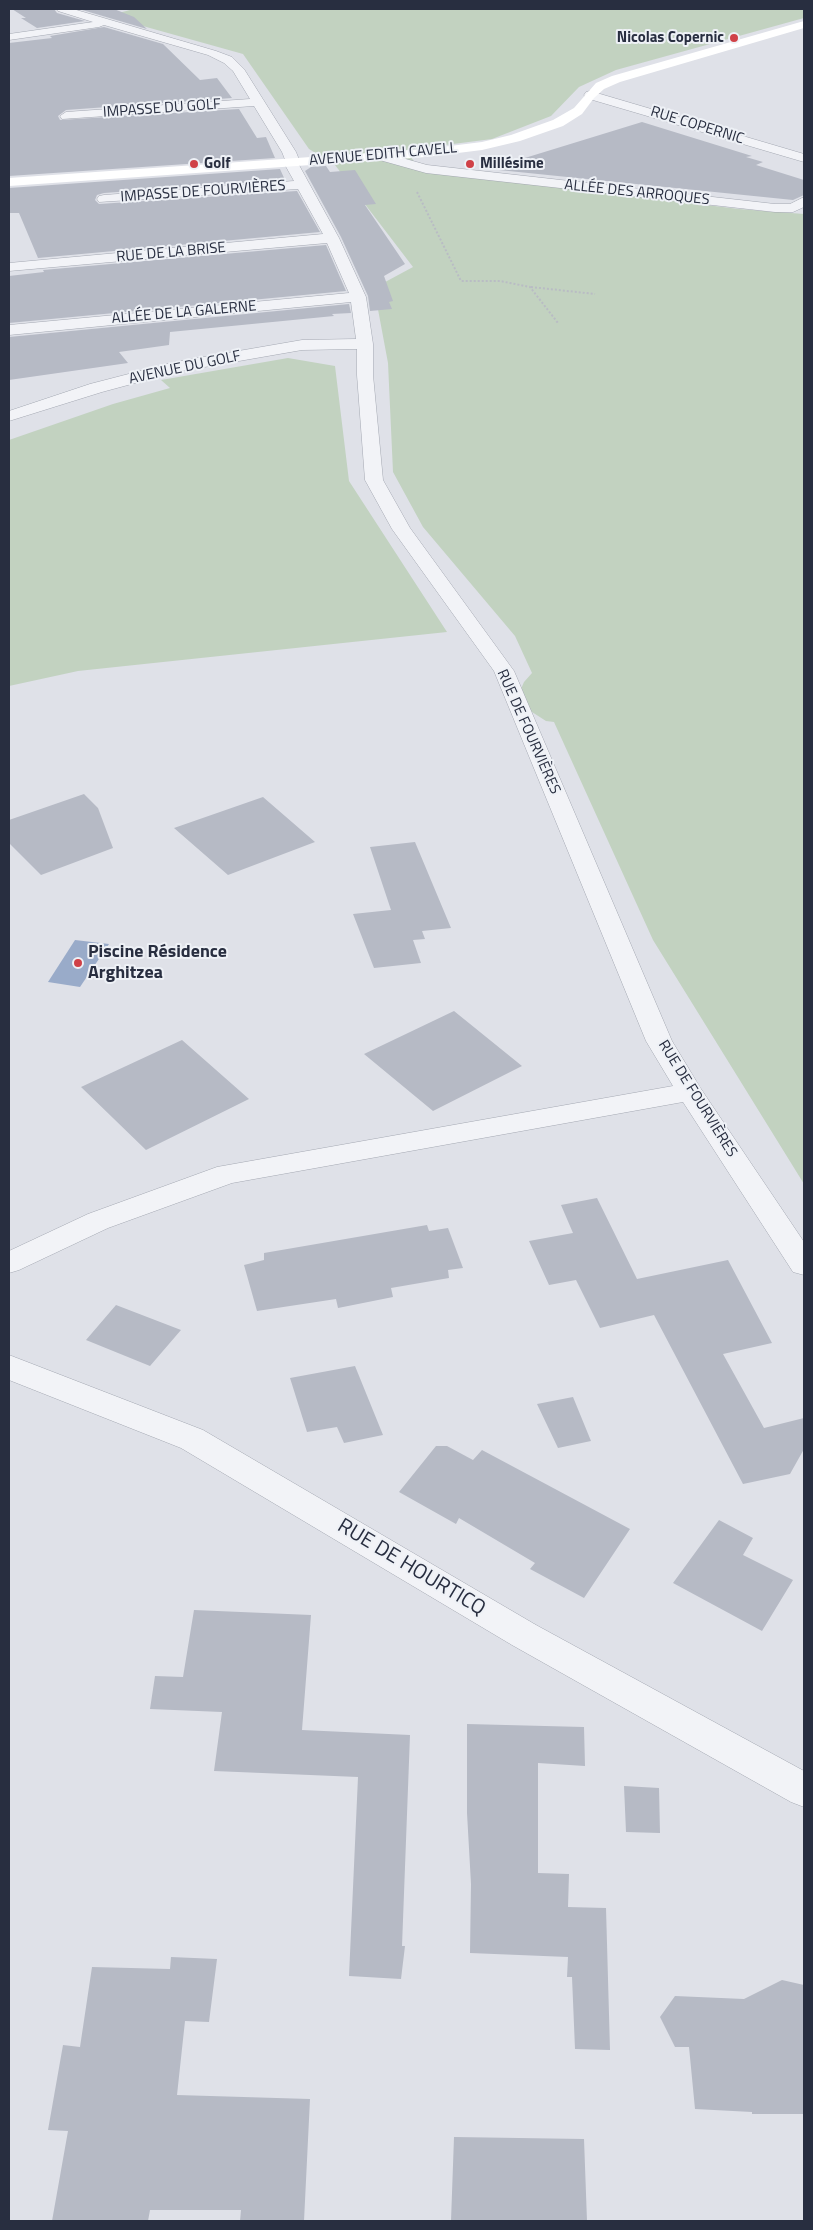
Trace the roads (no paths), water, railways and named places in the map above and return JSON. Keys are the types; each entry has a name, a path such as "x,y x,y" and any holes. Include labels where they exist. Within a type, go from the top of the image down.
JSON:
{"street":[{"path":"62,9 212,53 228,60 238,68 293,162"},
{"path":"9,37 105,23"},
{"name":"AVENUE EDITH CAVELL","path":"9,182 426,153 482,146 515,138 558,123 580,110 590,95 600,86 638,71 804,24"},
{"name":"RUE COPERNIC","path":"590,95 804,158"},
{"name":"IMPASSE DU GOLF","path":"66,116 257,102"},
{"name":"ALLÉE DES ARROQUES","path":"381,156 426,168 775,208 793,208 804,201"},
{"name":"RUE DE FOURVIÈRES","path":"293,162 292,165 332,238 358,297 365,344 365,376 374,480 401,529 504,671 659,1041 690,1092 804,1265"},
{"name":"IMPASSE DE FOURVIÈRES","path":"104,199 302,185"},
{"name":"RUE DE LA BRISE","path":"9,267 332,238"},
{"name":"ALLÉE DE LA GALERNE","path":"9,330 358,297"},
{"name":"AVENUE DU GOLF","path":"9,416 96,388 175,367 302,345 365,344"},
{"path":"9,1263 98,1221 227,1174 690,1092"},
{"name":"RUE DE HOURTICQ","path":"9,1367 192,1439 524,1635 804,1790"}],"water":[{"name":"Piscine Résidence Arghitzea","path":"75,940 109,944 80,987 48,982"}],"place":[{"name":"Nicolas Copernic","path":"734,38"},
{"name":"Golf","path":"194,164"},
{"name":"Millésime","path":"470,164"},
{"name":"Piscine Résidence Arghitzea","path":"78,963"}]}
